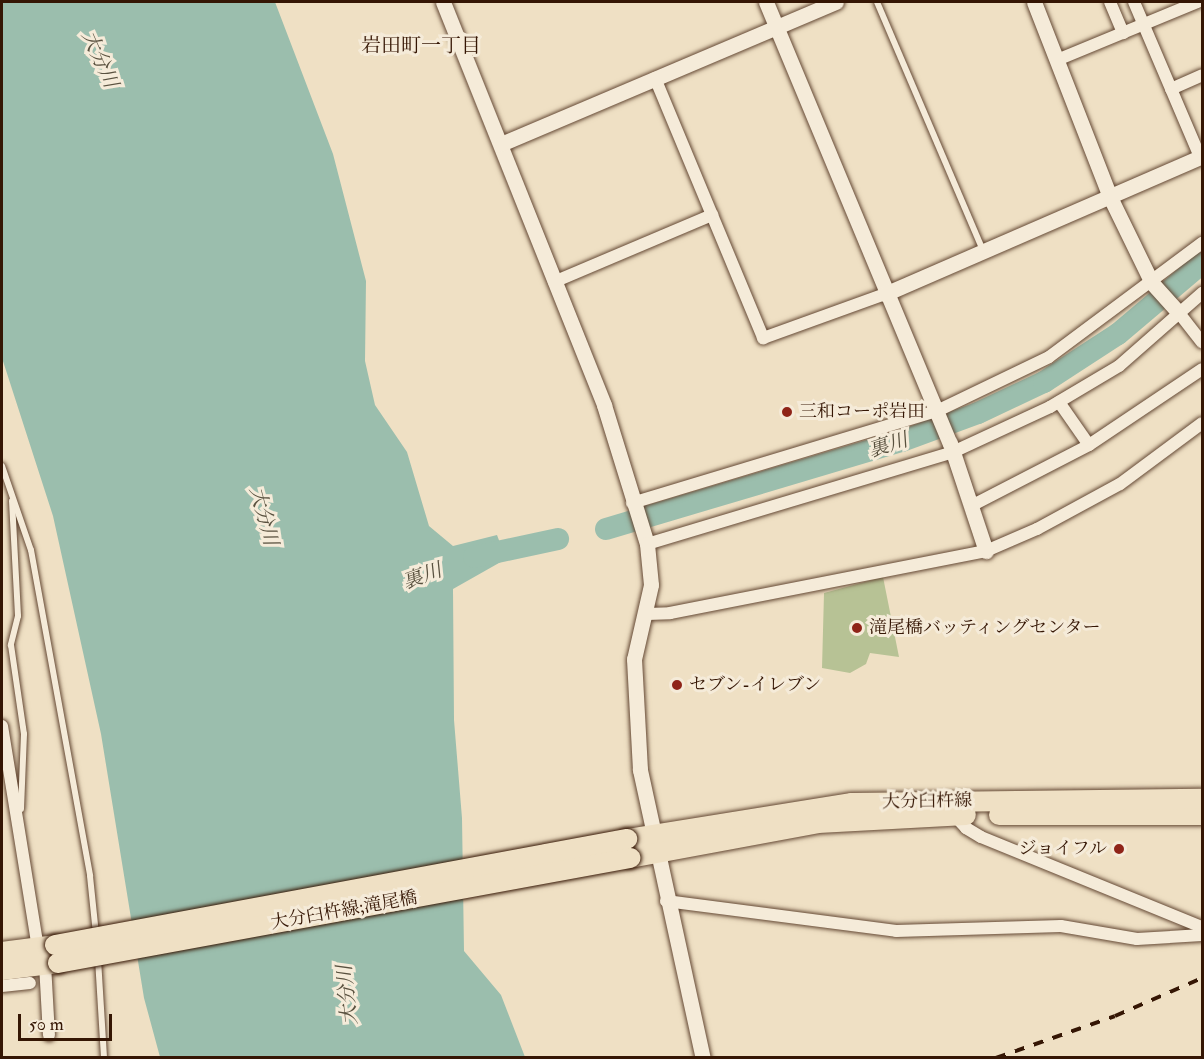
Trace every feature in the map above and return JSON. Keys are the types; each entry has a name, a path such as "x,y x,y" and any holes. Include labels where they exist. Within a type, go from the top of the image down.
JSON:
{"main road":[{"name":"大分臼杵線","path":"656,844 852,803 1203,799"},
{"name":"大分臼杵線","path":"656,844 818,822 954,815 1203,815"},
{"name":"大分臼杵線;滝尾橋","path":"49,955 656,844"},
{"path":"2,952 49,955"},
{"path":"2,970 49,955"}],"street":[{"path":"443,2 604,405 633,506 647,544 651,585 647,614 634,659 640,770 666,901 703,1058"},
{"path":"766,2 885,294 938,415 986,551"},
{"path":"1034,2 1110,197 1153,285 1203,342"},
{"path":"1110,2 1123,33"},
{"path":"654,78 763,338 885,294 1201,157 1134,2"},
{"path":"1057,60 1198,2"},
{"path":"501,144 830,3"},
{"path":"1171,89 1203,75"},
{"path":"554,282 712,215"},
{"path":"633,506 938,415 1049,357 1153,285 1203,243"},
{"path":"647,544 951,448 1059,402 1119,366 1175,309 1203,293"},
{"path":"971,506 1038,475 1089,445 1203,369"},
{"path":"1059,402 1089,445"},
{"path":"647,614 670,613 986,551 1037,529 1120,484 1203,423"},
{"path":"2,726 20,825 49,955 49,1035"},
{"path":"954,815 966,828 981,837 1203,927"},
{"path":"666,901 896,931 1061,926 1137,939 1203,935"},
{"path":"2,986 30,983"}],"lane":[{"path":"877,2 983,251"},
{"path":"2,466 31,550 90,876 104,1058"},
{"path":"12,494 18,616 11,645 24,734 20,825"}],"shaded area":[{"name":"滝尾橋バッティングセンター","path":"883,577 899,657 870,653 866,664 850,673 822,668 824,593"}],"water":[{"name":"大分川","path":"2,2 275,2 333,154 366,281 365,361 375,405 407,452 429,526 453,546 497,535 506,559 453,589 454,720 462,818 464,951 501,995 525,1057 160,1057 144,998 101,734 53,516 2,358"}],"waterway":[{"name":"裏川","path":"606,529 902,441 978,413 1044,382 1118,334 1202,263"},
{"name":"裏川","path":"474,557 558,539"}],"railway":[{"path":"996,1058 1115,1016 1202,978"}],"place":[{"name":"三和コーポ岩田","path":"787,412"},
{"name":"滝尾橋バッティングセンター","path":"857,628"},
{"name":"セブン-イレブン","path":"677,685"},
{"name":"ジョイフル","path":"1119,849"}],"district":[{"name":"岩田町一丁目","path":"421,45"}]}
